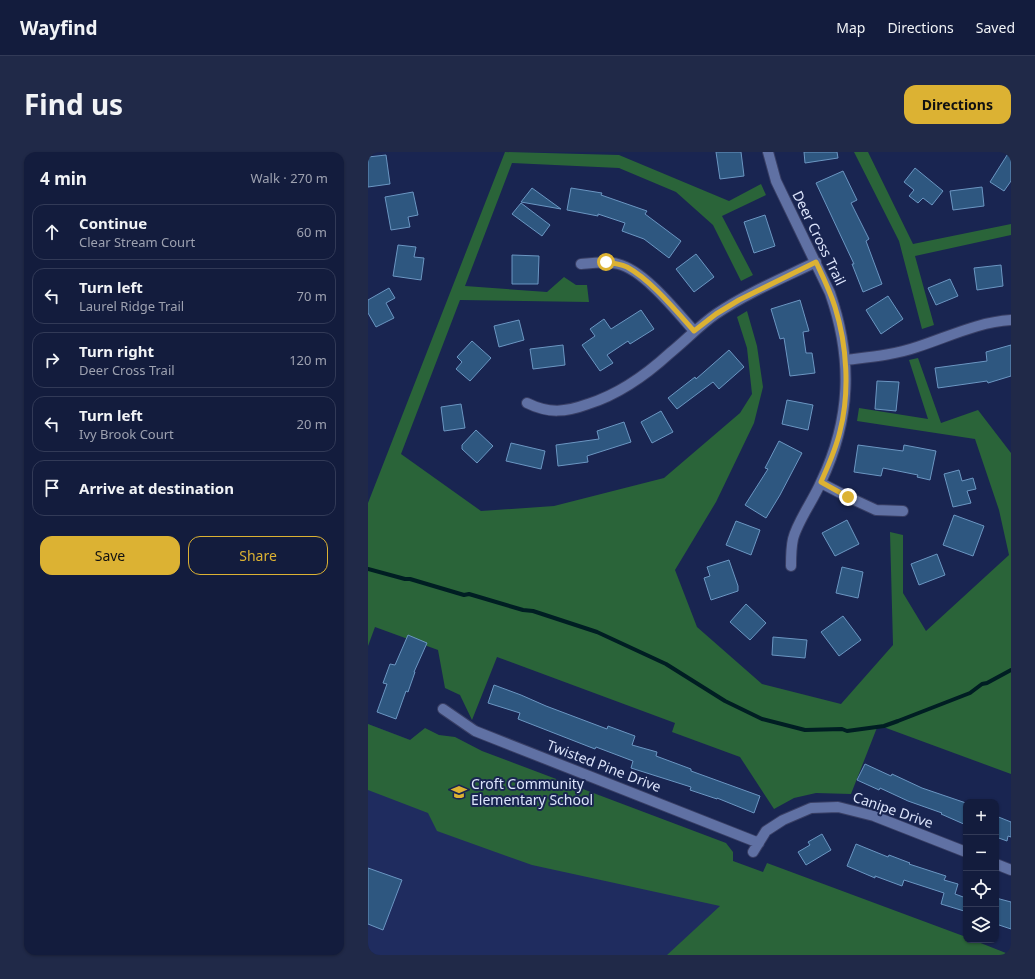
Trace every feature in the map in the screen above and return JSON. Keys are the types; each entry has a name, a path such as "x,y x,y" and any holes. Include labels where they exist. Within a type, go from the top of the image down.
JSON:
{"street":[{"name":"Deer Cross Trail","path":"768,152 776,181 816,262 836,308 842,334 846,390 840,432 821,482 793,537 791,566"},
{"path":"581,264 606,262 620,264 642,276 694,331"},
{"path":"527,403 539,409 549,411 572,409 596,402 638,379 716,314 739,300 816,262"},
{"path":"844,360 896,353 916,348 981,324 1011,320"},
{"path":"821,482 870,508 876,510 903,511"},
{"name":"Twisted Pine Drive","path":"443,709 475,731 759,843"},
{"name":"Canipe Drive","path":"753,852 766,830 783,820 811,808 838,807 874,816 963,851"},
{"path":"999,865 1011,870"}],"shaded area":[{"name":"Croft Community Elementary School","path":"368,724 733,861 824,955 368,955"}],"green space":[{"path":"505,152 619,155 729,201 761,184 766,195 722,216 753,275 741,281 713,225 676,192 619,168 512,163 465,286 547,292 564,277 576,285 587,285 589,302 460,300 401,454 481,511 554,506 664,478 740,413 752,394 747,348 737,317 747,311 757,346 763,387 754,423 716,502 675,570 697,627 762,684 841,704 893,645 890,532 903,535 903,593 926,631 1009,555 999,510 975,439 857,421 859,408 928,419 909,360 918,358 941,423 978,410 1011,453 1011,774 878,725 851,794 816,793 794,798 774,809 740,757 672,732 675,723 497,657 472,720 460,695 445,688 438,650 375,627 368,646 368,503"},
{"path":"854,152 868,152 913,244 1011,224 1011,235 915,256 934,325 922,329 899,241"},
{"path":"368,724 410,740 425,728 439,735 455,737 482,751 726,843 733,852 733,861 763,872 767,863 963,936 963,943 981,943 1011,955 667,955 720,906 532,865 437,831 428,813 368,790"}],"building":[{"path":"716,152 741,152 744,176 720,179"},
{"path":"804,152 837,152 838,158 805,163"},
{"path":"1009,152 1011,152 1011,181 1004,191 990,182"},
{"path":"386,155 390,184 368,187 368,157"},
{"path":"915,168 943,191 932,205 923,198 918,203 909,196 914,190 904,182"},
{"path":"843,171 857,200 851,203 869,239 866,241 882,284 863,292 852,264 854,264 816,183"},
{"path":"982,187 984,206 953,210 950,191"},
{"path":"532,188 561,209 521,202"},
{"path":"571,188 602,193 601,195 647,211 645,214 681,241 669,258 644,239 622,231 625,223 598,214 598,216 567,210"},
{"path":"413,192 418,215 408,217 410,227 391,230 385,197"},
{"path":"521,203 550,225 542,236 512,214"},
{"path":"765,215 775,246 754,253 744,222"},
{"path":"398,245 416,247 414,257 424,258 421,280 393,276"},
{"path":"696,254 714,277 694,292 676,269"},
{"path":"512,255 539,256 538,284 512,284"},
{"path":"1001,265 1003,286 977,290 974,268"},
{"path":"950,279 958,296 936,305 928,288"},
{"path":"389,288 395,298 386,303 394,318 376,327 368,313 368,300"},
{"path":"888,296 903,319 881,334 866,310"},
{"path":"800,300 809,331 803,332 806,353 812,353 815,373 790,376 784,338 780,339 771,309"},
{"path":"641,310 654,329 630,344 628,341 607,355 613,363 600,371 582,345 595,336 590,329 604,319 611,329"},
{"path":"519,320 524,340 499,347 494,326"},
{"path":"472,341 491,358 470,381 456,369 462,362 457,357"},
{"path":"563,345 565,365 533,369 530,349"},
{"path":"1011,345 1011,376 988,383 987,381 938,388 935,368 987,361 986,352"},
{"path":"729,350 744,367 719,389 713,382 677,409 668,398 695,377 696,379"},
{"path":"877,381 899,382 896,411 875,409"},
{"path":"787,400 813,405 808,430 782,424"},
{"path":"461,404 465,428 444,431 441,407"},
{"path":"661,411 673,432 652,443 641,422"},
{"path":"624,422 631,442 587,456 588,462 558,466 556,445 599,439 597,431"},
{"path":"476,430 493,446 477,463 462,449 462,445"},
{"path":"779,441 802,453 766,518 745,505 768,469 765,468"},
{"path":"511,443 545,451 541,469 506,461"},
{"path":"858,445 903,451 904,445 936,451 930,480 917,477 918,475 883,468 881,476 854,472"},
{"path":"959,470 962,481 973,478 976,489 967,491 971,503 953,507 944,474"},
{"path":"954,515 984,526 973,556 943,545"},
{"path":"847,520 859,544 835,556 822,533"},
{"path":"736,521 760,530 751,555 726,545"},
{"path":"937,554 945,575 919,585 911,564"},
{"path":"729,560 738,586 738,591 711,600 704,578 710,576 707,567"},
{"path":"842,567 863,572 858,598 836,593"},
{"path":"746,604 766,623 750,640 730,622"},
{"path":"843,616 861,640 839,656 821,632"},
{"path":"408,635 427,643 414,672 408,692 406,691 396,719 377,712 387,684 383,683 390,664 395,665"},
{"path":"773,637 807,640 805,658 772,655"},
{"path":"494,685 607,729 608,726 635,736 632,745 657,752 656,756 691,769 691,771 760,796 754,813 717,798 690,790 691,787 631,768 633,761 596,747 595,749 518,719 520,713 488,703"},
{"path":"865,764 891,776 892,774 922,788 963,802 963,824 941,814 942,813 908,801 880,788 879,790 857,780"},
{"path":"999,817 1011,822 1011,837 1008,836 1007,841 999,838"},
{"path":"822,834 831,850 806,865 798,852 810,845 808,842"},
{"path":"856,844 888,857 889,855 910,863 909,864 946,876 944,880 958,884 955,894 963,897 963,911 941,904 944,893 904,880 902,886 875,876 875,878 847,866"},
{"path":"368,868 402,880 383,930 368,924"},
{"path":"999,899 1011,902 1011,929 999,925"}],"waterway":[{"path":"368,569 410,579 464,595 469,594 523,610 533,611 597,632 666,664 725,701 762,719 805,730 842,729 847,731 884,726 970,693 982,684 987,683 1011,670"}],"place":[{"name":"Croft Community Elementary School","path":"459,792"}],"route":[{"path":"606,262 620,264 642,276 694,331 716,314 739,300 816,262 836,308 842,334 846,376 845,409 840,432 821,482 848,497"}]}
